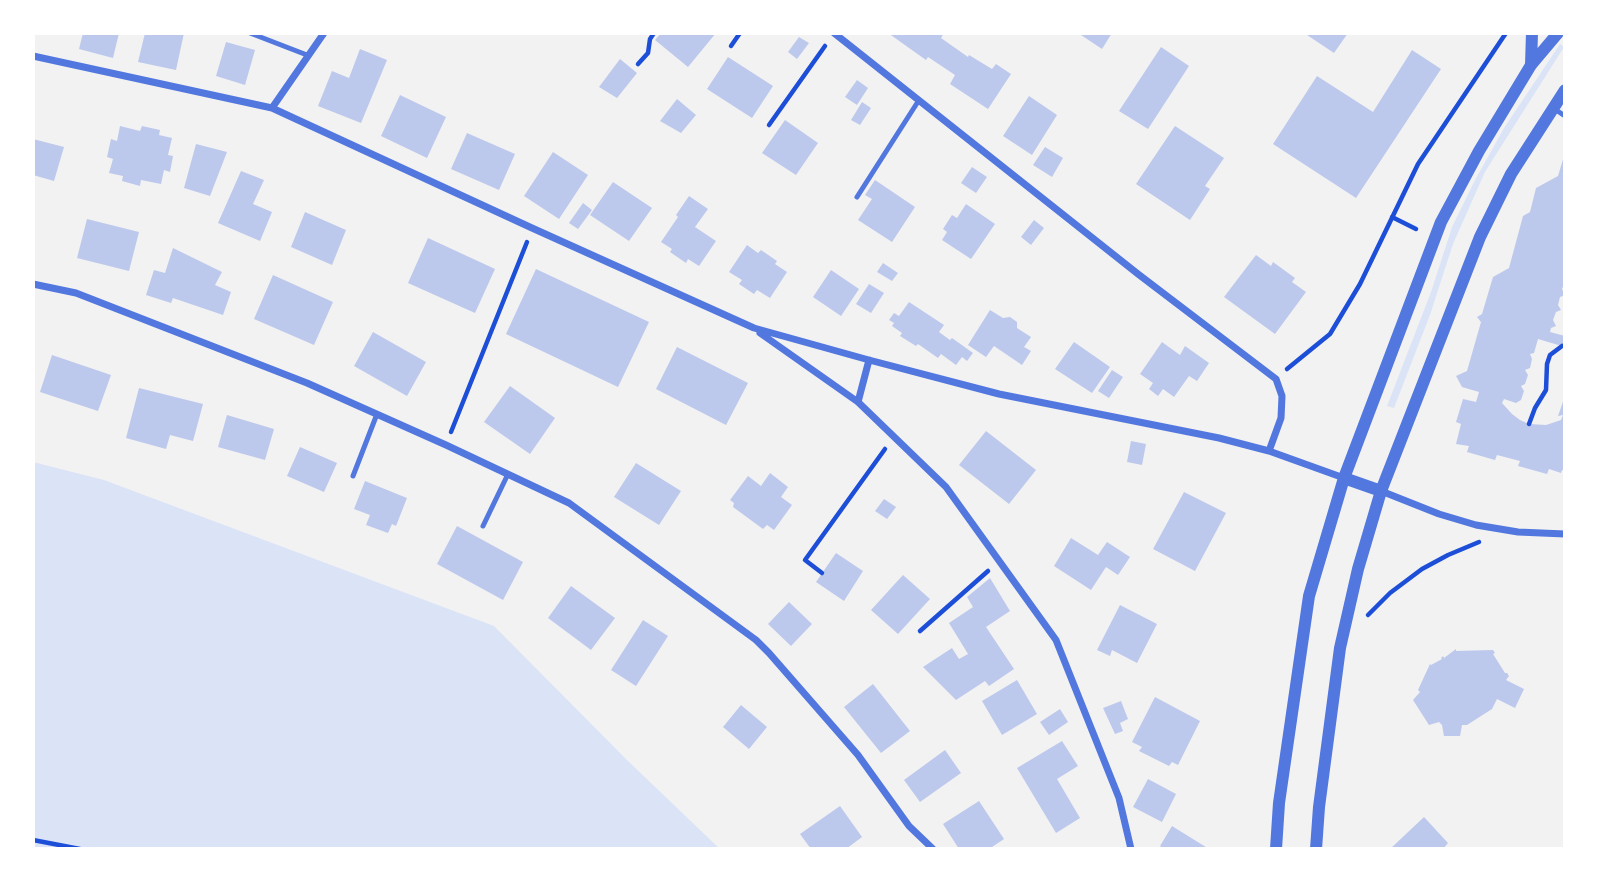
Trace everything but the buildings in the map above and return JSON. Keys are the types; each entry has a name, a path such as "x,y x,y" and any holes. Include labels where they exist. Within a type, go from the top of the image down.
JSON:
{"street":[{"path":"272,108 324,33"},
{"path":"834,33 1138,274 1276,379 1282,396 1281,418 1269,451"},
{"path":"1531,65 1532,33"},
{"path":"1276,849 1279,803 1309,596 1344,478 1441,222 1479,151 1531,65 1558,33"},
{"path":"33,56 272,108 754,328 999,394 1191,431 1269,451 1476,525 1518,532 1565,534"},
{"path":"1316,849 1340,649 1358,569 1381,491 1480,237 1511,174 1565,90"},
{"path":"33,284 76,293 307,383 569,503 756,640 858,755 909,826 933,849"},
{"path":"754,328 858,402 946,487 1056,640 1119,798 1131,849"},
{"path":"858,402 869,360"}],"lane":[{"path":"250,33 307,55"},
{"path":"857,197 919,100"},
{"path":"1553,108 1565,116"},
{"path":"353,476 377,414"},
{"path":"483,526 508,474"}],"path":[{"path":"638,64 648,53 650,39 654,33"},
{"path":"731,46 740,33"},
{"path":"1276,379 1330,334 1360,284 1418,164 1506,33"},
{"path":"769,125 827,43"},
{"path":"1392,217 1416,229"},
{"path":"446,445 533,228"},
{"path":"1529,424 1546,390 1550,355 1562,346"},
{"path":"822,573 806,560 894,436"},
{"path":"1363,621 1390,593 1422,569 1480,542"},
{"path":"920,631 999,561"},
{"path":"33,840 80,849"}],"shaded area":[{"path":"1560,44 1564,47 1485,172 1453,244 1430,315 1394,408 1387,406 1431,292 1452,227 1504,128"},
{"path":"33,462 104,480 494,626 720,849 33,849"}]}
